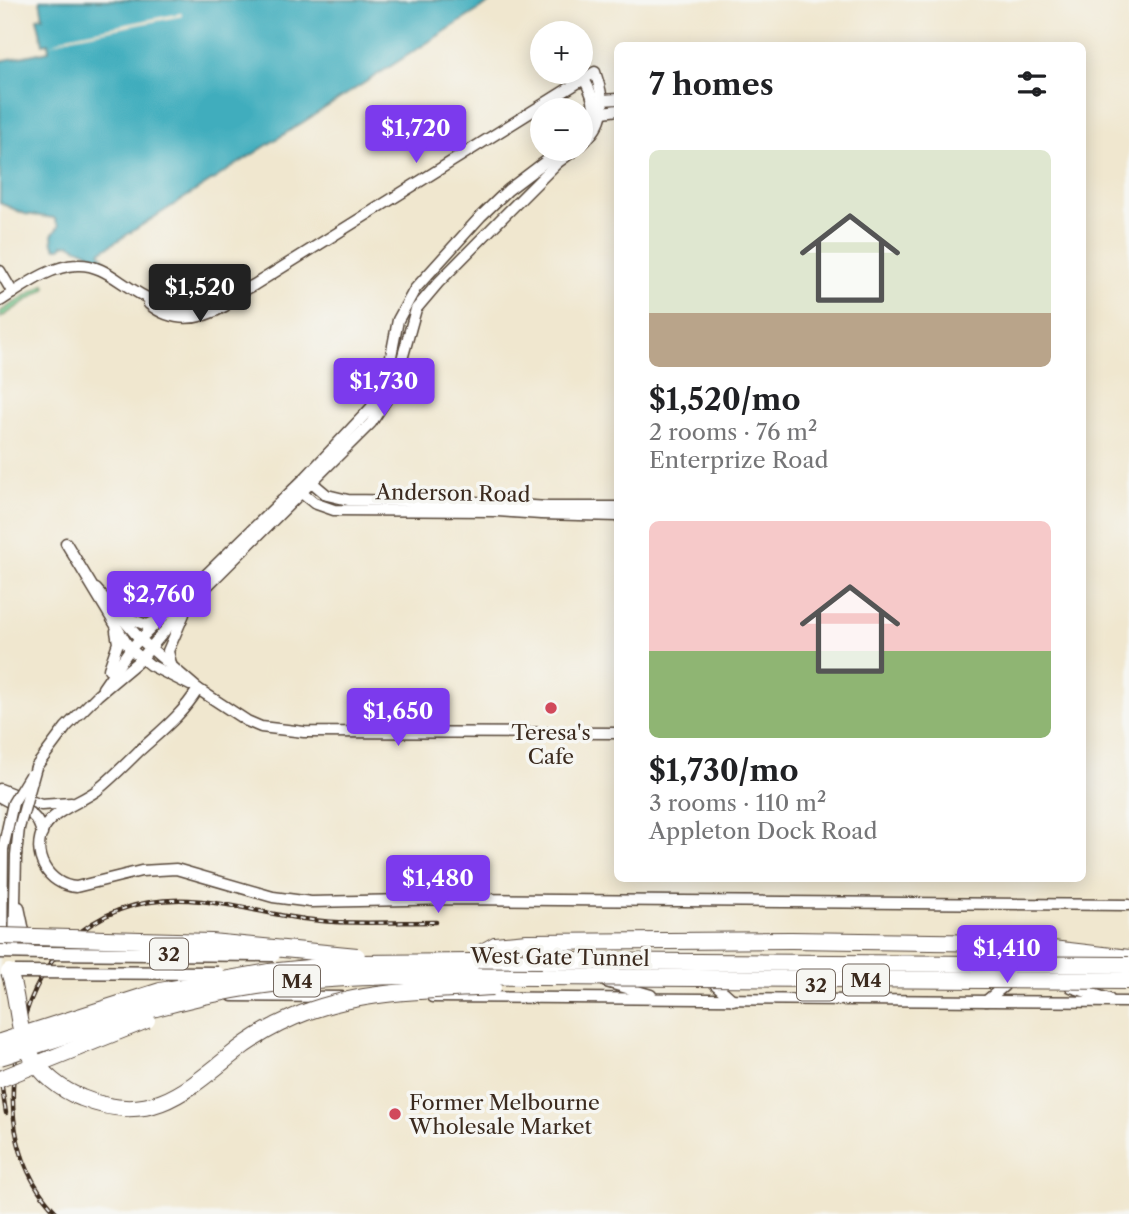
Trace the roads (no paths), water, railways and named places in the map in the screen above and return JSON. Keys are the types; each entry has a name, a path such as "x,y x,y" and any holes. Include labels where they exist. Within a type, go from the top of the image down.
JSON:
{"highway":[{"path":"4,948 182,940 375,958 476,958 495,945 517,942 1001,943 1129,958"},
{"name":"West Gate Tunnel","path":"0,1042 150,994 269,972 357,963 476,958 1129,964"},
{"path":"8,972 28,1052 41,1070 62,1088 93,1103 133,1108 173,1099 200,1082 265,1032 308,1011 335,1003 399,993 604,981"},
{"name":"West Gate Tunnel","path":"0,1057 111,1021 222,993 254,986 333,978 406,976 604,981 1129,981"},
{"path":"0,1079 222,993"}],"main road":[{"name":"32","path":"4,948 43,953 317,955"},
{"path":"4,948 8,972"},
{"name":"32","path":"8,972 218,973"},
{"name":"32","path":"715,984 1129,988"}],"street":[{"path":"593,73 595,72 603,112 593,135"},
{"path":"0,301 61,267 78,265 95,267 142,297 173,308 191,310 207,307 254,285 576,84"},
{"path":"593,99 593,118"},
{"path":"602,100 614,99"},
{"path":"603,112 614,111"},
{"path":"309,480 381,394 390,367 398,320 406,303 508,190 546,161"},
{"path":"4,948 1,921 1,854 13,803 36,767 58,736 99,694 141,659 298,491 371,422 389,398 399,374 416,309 438,283 560,161"},
{"path":"447,255 500,206 510,203 515,206"},
{"path":"0,271 13,293"},
{"name":"Anderson Road","path":"309,480 327,495 348,500 614,507"},
{"path":"99,694 130,649 298,491"},
{"name":"Anderson Road","path":"298,491 314,503 334,510 498,511 614,516"},
{"path":"66,543 130,649 141,659 197,689 247,721 276,729 317,732 614,733"},
{"path":"96,589 140,639 197,689"},
{"path":"171,664 168,651 191,603"},
{"path":"121,616 147,625 159,620"},
{"path":"99,694 118,643 116,628"},
{"path":"124,675 135,669 182,682"},
{"path":"197,689 178,716 111,778 51,820 39,843 42,863 53,879 68,886 86,886 141,871 176,869 273,897 312,902 455,899 1129,905"},
{"path":"36,767 19,828 16,855 17,894 24,931 31,944 43,953"},
{"path":"0,789 41,805 78,803"},
{"path":"0,797 33,814 41,825 42,834"},
{"path":"1,854 16,855"},
{"path":"4,948 17,894"},
{"path":"604,981 674,999"},
{"path":"715,984 728,997 736,1000"},
{"path":"747,984 750,995 765,1000"},
{"path":"885,1000 886,985"},
{"path":"986,1001 1004,986"},
{"path":"1071,987 1125,1002"},
{"path":"198,996 1125,1002"}],"water":[{"path":"40,0 494,0 100,252 106,262 70,244 56,248 52,235 59,226 54,218 25,214 0,203 0,61 49,51 48,43 43,44 37,18 43,17"}],"railway":[{"path":"58,1214 32,1180 24,1161 14,1121 13,1078 23,1023 34,992 50,965 70,941 93,923 121,909 153,902 189,900 320,921 436,922"},
{"path":"0,1075 6,1113"}],"place":[{"name":"Teresa's Cafe","path":"551,708"},
{"name":"Former Melbourne Wholesale Market","path":"395,1114"}]}
